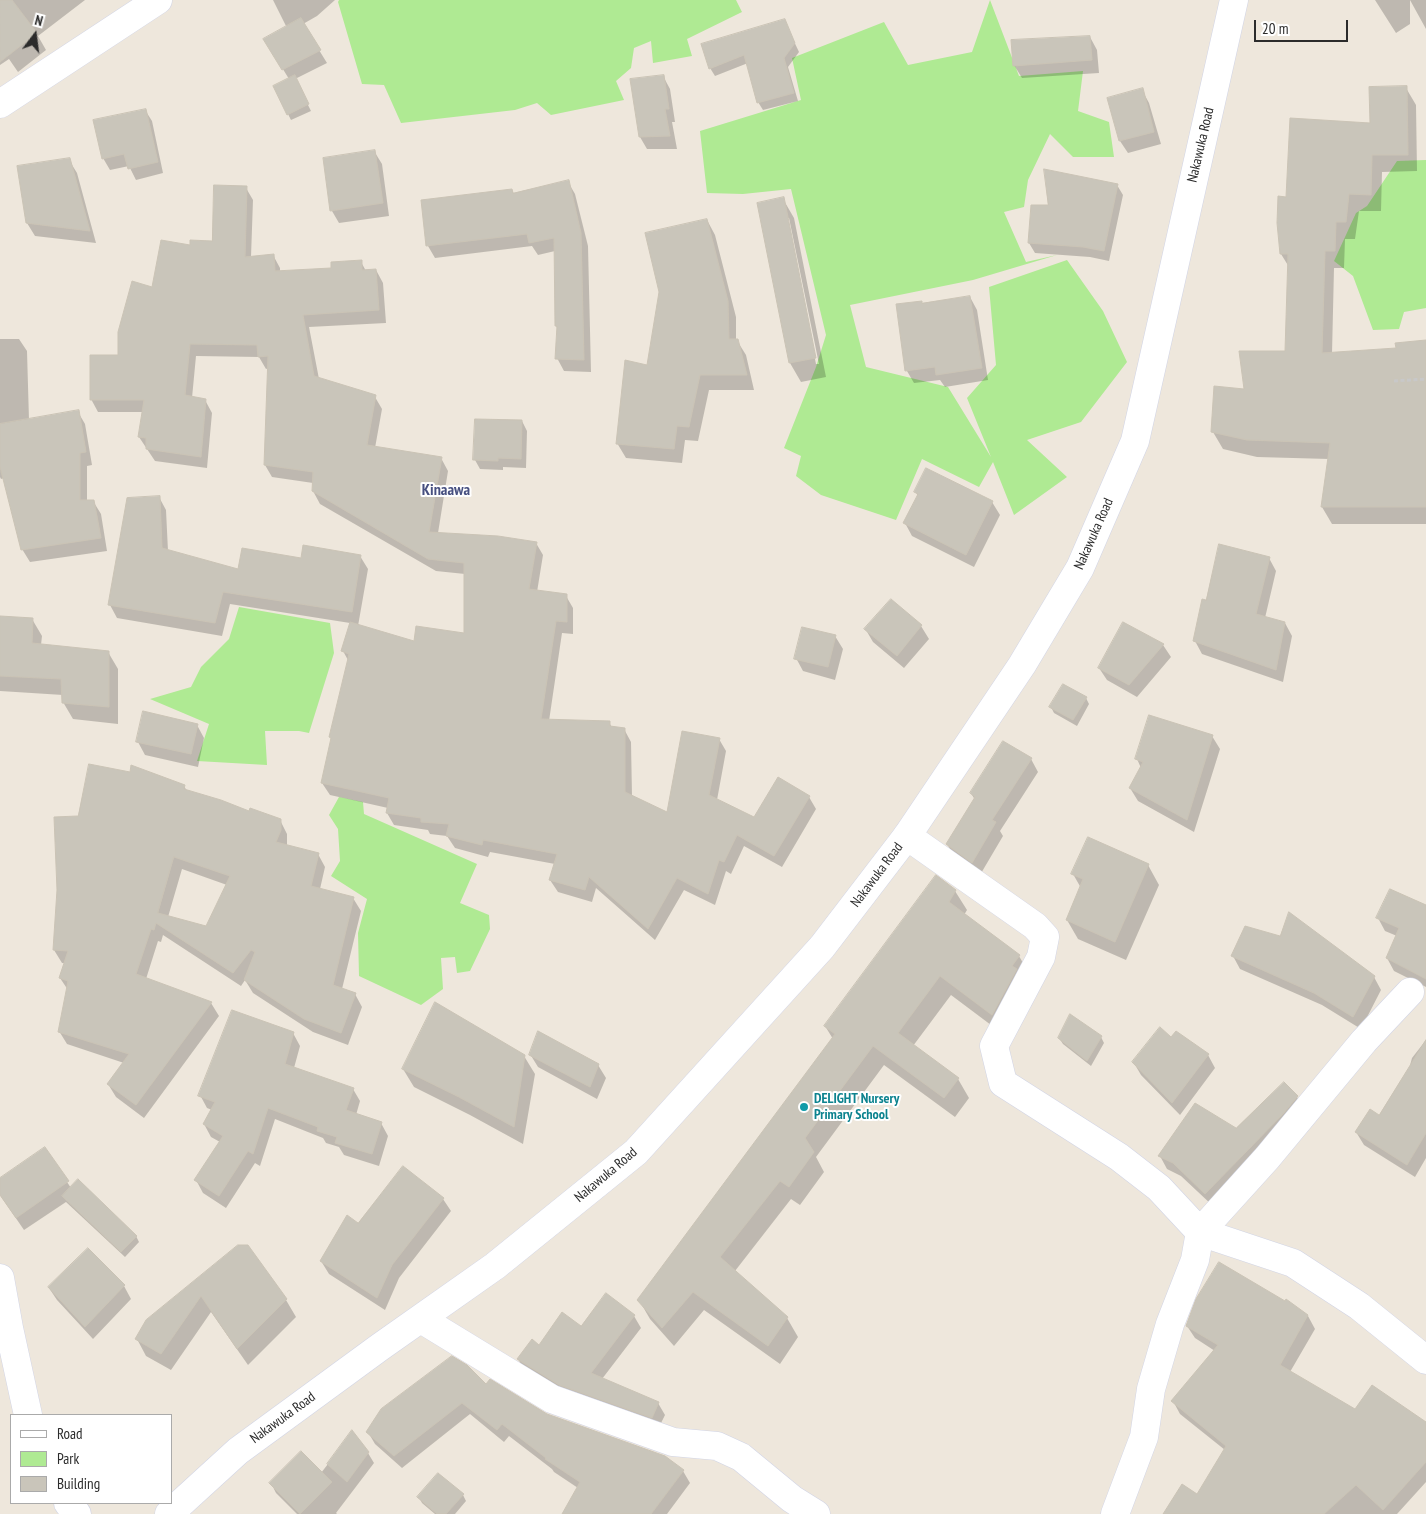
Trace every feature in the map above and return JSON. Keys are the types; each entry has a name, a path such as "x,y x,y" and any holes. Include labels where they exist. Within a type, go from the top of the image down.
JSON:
{"street":[{"path":"0,104 158,0"},
{"name":"Nakawuka Road","path":"169,1514 238,1451 495,1266 636,1152 822,948 907,836 1022,665 1080,568 1135,441 1234,0"},
{"path":"907,836 1035,926 1045,937 1041,957 994,1046 1003,1083 1119,1157 1160,1188 1200,1232 1293,1263 1359,1306 1426,1360"},
{"path":"1115,1514 1144,1437 1151,1389 1170,1324 1195,1260 1200,1232 1267,1158 1364,1041 1410,992"},
{"path":"0,1278 28,1414"},
{"path":"421,1319 552,1399 673,1442 717,1446 741,1457 792,1499 816,1514"},
{"path":"69,1504 77,1514"}],"path":[{"path":"1394,381 1426,379"}],"green space":[{"path":"339,0 736,0 742,12 687,39 692,56 653,63 651,41 634,48 631,68 616,81 624,100 551,115 537,103 515,110 401,123 384,85 362,84"},
{"path":"990,0 1019,76 1083,71 1078,111 1109,122 1114,157 1073,157 1050,134 1028,180 1024,207 1004,212 1026,262 1057,255 973,280 850,305 866,367 948,387 991,457 967,398 996,365 989,287 1067,260 1103,311 1127,362 1081,422 1027,440 1067,477 1014,515 993,462 979,487 922,459 896,520 821,495 796,476 801,456 784,448 816,367 826,335 791,189 743,194 707,193 700,131 801,100 792,58 884,22 908,65 972,52"},
{"path":"1426,160 1426,308 1404,312 1399,329 1373,330 1353,276 1334,261 1356,213 1367,206 1397,161"},
{"path":"239,607 330,623 334,653 309,733 299,731 265,731 267,765 197,761 209,724 150,699 191,687 201,667 229,639"},
{"path":"339,797 363,802 364,814 477,864 460,903 489,915 490,929 470,971 457,973 455,957 441,958 443,989 421,1005 359,976 358,933 367,899 331,876 340,861 338,829 329,815"}],"building":[{"path":"0,0 12,0 37,33 0,62"},
{"path":"301,18 321,50 282,70 263,39"},
{"path":"785,19 795,43 784,58 794,93 757,103 744,55 709,69 701,44"},
{"path":"1090,36 1092,60 1013,66 1011,40"},
{"path":"295,75 309,104 287,115 273,86"},
{"path":"664,75 669,109 665,109 670,136 639,137 630,79"},
{"path":"1407,86 1408,155 1372,155 1371,195 1349,194 1346,222 1336,222 1335,251 1325,251 1322,353 1396,348 1395,343 1426,340 1426,507 1321,507 1330,443 1247,440 1211,432 1214,386 1244,389 1239,351 1285,351 1288,254 1280,254 1277,223 1278,196 1286,197 1290,118 1370,123 1369,87"},
{"path":"1143,88 1154,132 1119,141 1107,98"},
{"path":"146,109 158,162 128,169 124,154 102,159 93,120"},
{"path":"375,150 383,203 330,211 323,158"},
{"path":"70,158 90,231 26,223 17,166"},
{"path":"1044,169 1118,184 1104,251 1083,247 1028,243 1031,205 1048,205"},
{"path":"569,180 581,233 584,360 555,359 557,326 555,326 554,238 529,243 527,234 426,246 421,200 512,189 513,193"},
{"path":"214,185 247,186 245,257 274,254 275,271 331,268 331,262 362,260 362,270 376,269 379,310 303,315 314,376 376,395 367,445 442,457 429,532 498,536 537,542 529,589 567,594 567,622 556,621 541,719 610,721 610,726 625,728 625,792 667,812 682,731 720,738 709,795 754,817 778,777 810,796 774,856 737,835 724,862 719,860 708,894 677,878 648,929 589,877 585,890 549,880 557,854 483,840 482,845 446,836 449,824 421,822 421,818 386,813 389,798 321,783 331,738 329,737 349,654 341,651 350,622 414,641 416,626 464,633 464,563 428,559 312,491 313,472 264,465 268,356 258,357 257,345 190,344 185,395 206,399 201,457 146,449 146,438 138,437 144,400 90,400 90,355 118,355 118,332 132,281 152,287 161,240 190,245 190,240 212,241"},
{"path":"784,197 816,358 789,363 757,203"},
{"path":"707,219 728,301 729,339 738,339 747,375 700,375 689,427 677,426 674,449 616,444 625,360 647,365 659,292 645,233"},
{"path":"970,296 982,368 936,375 935,367 905,371 896,304 922,301 922,303"},
{"path":"79,410 86,452 80,453 80,500 94,500 101,538 21,550 0,467 0,424"},
{"path":"475,419 522,420 521,459 498,458 498,461 473,460"},
{"path":"926,468 993,501 966,555 903,523 918,494 914,492"},
{"path":"160,496 162,548 238,569 242,548 301,558 303,545 361,555 352,612 223,592 215,623 108,605 127,498"},
{"path":"1219,544 1270,557 1256,614 1285,622 1276,670 1193,641 1202,599 1206,600"},
{"path":"891,599 922,625 897,656 864,629"},
{"path":"0,616 33,618 32,643 109,651 109,707 62,703 61,679 0,676"},
{"path":"1123,622 1164,644 1129,685 1098,668"},
{"path":"802,627 836,635 828,667 794,659"},
{"path":"1063,684 1087,697 1073,720 1049,707"},
{"path":"143,711 198,724 191,754 136,742"},
{"path":"1149,715 1213,735 1187,820 1129,788 1143,762 1135,759"},
{"path":"1003,741 1032,758 992,820 996,822 972,863 946,844 975,797 970,793"},
{"path":"89,764 130,772 131,765 185,785 184,789 249,811 250,808 281,819 281,830 276,842 319,853 311,886 354,897 333,985 356,993 341,1033 304,1019 244,980 255,952 251,950 233,973 156,923 154,930 151,929 136,974 212,1002 136,1105 107,1084 129,1054 58,1032 68,981 59,978 68,951 53,950 57,890 54,817 78,816","holes":["174,857 230,876 206,926 158,913"]},
{"path":"1088,837 1149,864 1115,942 1066,920 1083,879 1071,874"},
{"name":"DELIGHT Nursery Primary School","path":"936,875 956,890 949,902 1020,955 1012,966 1017,969 992,1015 940,976 898,1033 959,1078 944,1098 873,1046 805,1138 814,1152 789,1187 780,1181 720,1257 788,1317 768,1346 693,1292 662,1328 637,1300 835,1034 824,1026"},
{"path":"1390,889 1426,905 1426,979 1386,958 1399,928 1376,918"},
{"path":"1289,912 1375,976 1353,1017 1314,993 1231,956 1245,926 1280,936"},
{"path":"435,1002 525,1055 514,1127 402,1069"},
{"path":"232,1010 294,1032 285,1064 354,1088 346,1110 382,1122 372,1154 335,1143 337,1137 317,1131 318,1127 268,1108 253,1154 248,1151 219,1196 194,1180 223,1136 203,1124 215,1102 198,1096"},
{"path":"1070,1014 1102,1036 1087,1061 1058,1038"},
{"path":"1160,1027 1171,1037 1176,1031 1209,1054 1172,1103 1132,1062"},
{"path":"538,1031 599,1064 590,1087 529,1055"},
{"path":"1426,1040 1426,1133 1407,1165 1355,1132 1370,1109 1379,1115"},
{"path":"1284,1082 1298,1096 1283,1114 1205,1194 1173,1163 1158,1156 1195,1103 1236,1128"},
{"path":"45,1147 69,1181 16,1218 0,1195 0,1178"},
{"path":"403,1166 444,1198 392,1265 377,1298 320,1261 347,1215 358,1223"},
{"path":"78,1179 137,1236 121,1252 62,1196"},
{"path":"238,1245 248,1245 287,1299 237,1349 201,1296 161,1354 135,1339 146,1320"},
{"path":"88,1248 125,1285 85,1327 48,1287"},
{"path":"1219,1262 1285,1301 1286,1299 1308,1315 1280,1365 1355,1409 1372,1385 1426,1422 1426,1462 1383,1510 1356,1485 1324,1514 1163,1514 1182,1484 1197,1494 1226,1446 1171,1401 1218,1345 1186,1326 1196,1299"},
{"path":"606,1293 635,1315 591,1373 659,1402 652,1418 559,1385 517,1359 532,1339 539,1345 562,1312 581,1326"},
{"path":"452,1356 467,1365 486,1384 490,1379 547,1414 665,1456 684,1470 651,1514 562,1514 580,1482 545,1459 502,1424 497,1430 462,1403 394,1456 366,1432 381,1409"},
{"path":"352,1430 369,1452 347,1482 327,1464"},
{"path":"301,1451 332,1482 300,1514 269,1483"},
{"path":"438,1473 464,1494 446,1514 437,1514 417,1497"}],"place":[{"name":"DELIGHT Nursery Primary School","path":"804,1107"}],"district":[{"name":"Kinaawa","path":"446,490"}]}
